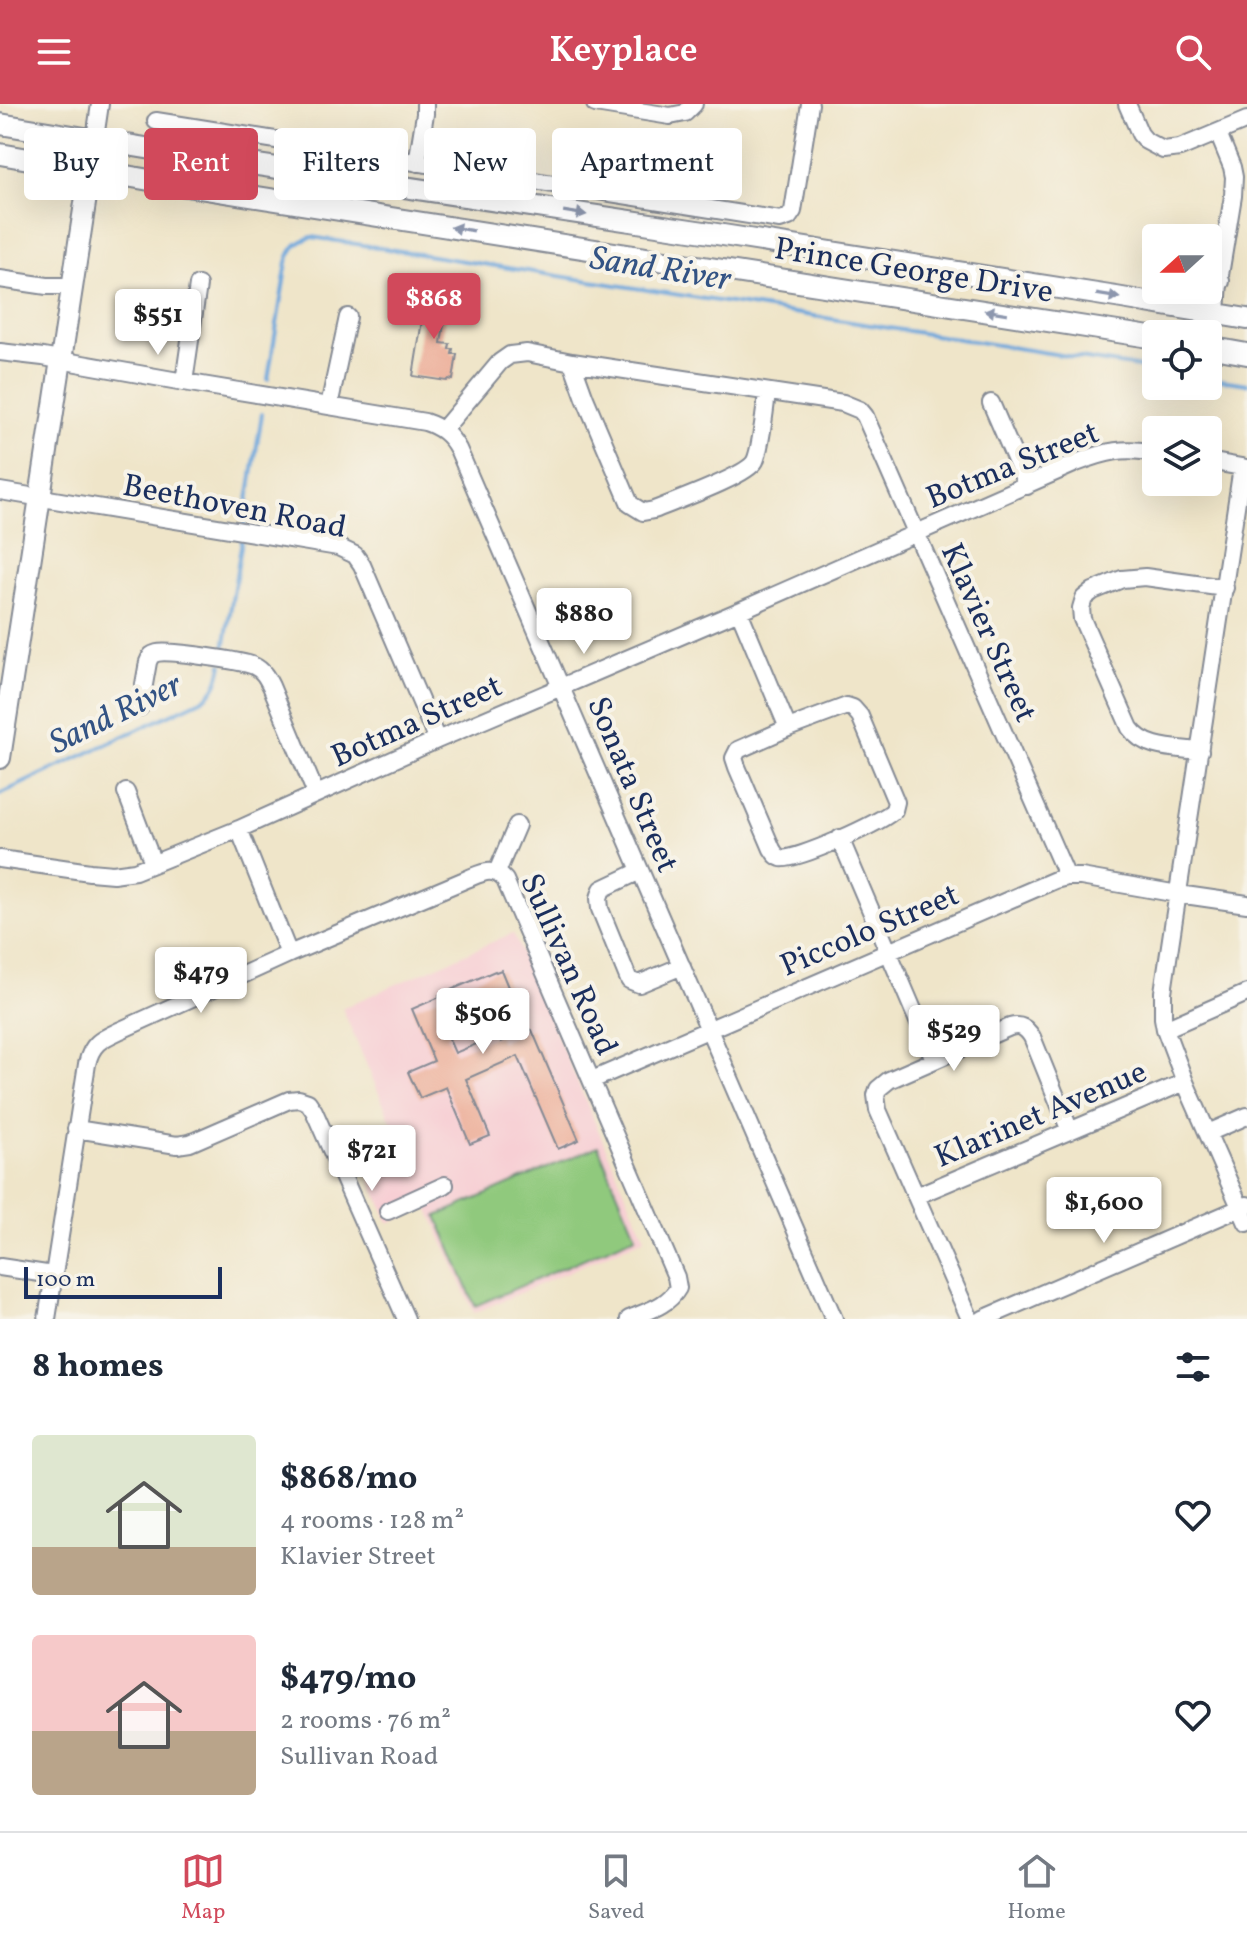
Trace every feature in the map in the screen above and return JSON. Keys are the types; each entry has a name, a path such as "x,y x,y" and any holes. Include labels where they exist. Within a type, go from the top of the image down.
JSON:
{"main road":[{"name":"Prince George Drive","path":"0,124 27,128"},
{"name":"Prince George Drive","path":"128,144 1247,319"},
{"name":"Prince George Drive","path":"0,154 24,158"},
{"name":"Prince George Drive","path":"128,176 1142,336"},
{"path":"0,758 85,200"},
{"path":"1222,350 1247,354"}],"street":[{"path":"96,128 100,104"},
{"path":"417,163 425,104"},
{"path":"595,104 670,116 685,113 694,104"},
{"path":"156,121 786,219 793,211 810,104"},
{"path":"1127,104 1146,141 1154,147 1172,150 1247,120"},
{"path":"1218,133 1234,177 1222,260"},
{"path":"0,279 71,286"},
{"path":"184,382 198,285"},
{"path":"1217,314 1218,304"},
{"path":"329,406 348,317"},
{"path":"0,352 425,422 443,430"},
{"name":"Klavier Street","path":"443,430 506,357 515,353 843,403 860,410 1067,877"},
{"path":"572,362 630,504 643,512 724,480 751,465 757,455 767,393"},
{"path":"991,403 1027,486"},
{"name":"Sonata Street","path":"443,430 458,449 834,1319"},
{"name":"Botma Street","path":"0,859 113,874 135,871 239,829 437,740 1099,454 1124,449 1142,451"},
{"path":"983,1319 1245,1212 1185,1082 1163,1018 1163,992 1245,467 1222,463"},
{"name":"Beethoven Road","path":"0,491 348,550 362,565 437,740"},
{"path":"1200,751 1150,744 1135,736 1086,628 1081,608 1084,598 1093,591 1134,577 1225,588"},
{"path":"739,611 788,728"},
{"path":"140,707 151,657 161,653 254,666 265,675 316,794"},
{"path":"841,707 853,708 860,716 896,806 893,813 881,821 840,838 793,858 781,858 775,854 734,758 738,750 841,707"},
{"path":"126,792 153,863"},
{"path":"497,872 517,825"},
{"path":"239,829 289,954"},
{"path":"840,838 934,1059"},
{"path":"640,871 602,889 599,898 600,909 629,980 639,984 682,966"},
{"name":"Sullivan Road","path":"47,1319 89,1055 96,1043 289,954 483,872 497,872 505,880 678,1283 676,1292 665,1302 629,1319"},
{"name":"Piccolo Street","path":"592,1080 1055,880 1081,877 1247,904"},
{"path":"1165,1029 1247,993"},
{"path":"970,1319 878,1110 878,1089 889,1080 934,1059 1020,1025 1034,1042 1070,1131"},
{"name":"Klarinet Avenue","path":"916,1196 1185,1082"},
{"path":"76,1129 169,1145 183,1144 289,1100 308,1102 406,1319"},
{"path":"1208,1133 1247,1116"},
{"path":"388,1211 445,1185"},
{"path":"0,1267 53,1275"}],"shaded area":[{"path":"513,933 645,1238 474,1313 428,1207 389,1223 362,1160 400,1142 342,1008"}],"green space":[{"path":"598,1146 636,1236 475,1306 437,1216"}],"building":[{"path":"427,290 449,294 441,343 450,344 452,354 457,354 453,380 413,376"},
{"path":"501,970 515,1004 447,1035 455,1053 498,1035 501,1042 532,1030 579,1140 558,1149 518,1056 466,1079 490,1136 470,1144 446,1087 420,1098 408,1072 434,1061 412,1009"}],"waterway":[{"name":"Sand River","path":"268,379 287,262 296,246 312,237 1142,368"},
{"name":"Sand River","path":"1222,380 1247,384"},
{"name":"Sand River","path":"244,525 262,414"},
{"name":"Sand River","path":"223,655 243,534"},
{"name":"Sand River","path":"0,794 201,700 216,685 222,664"}]}
